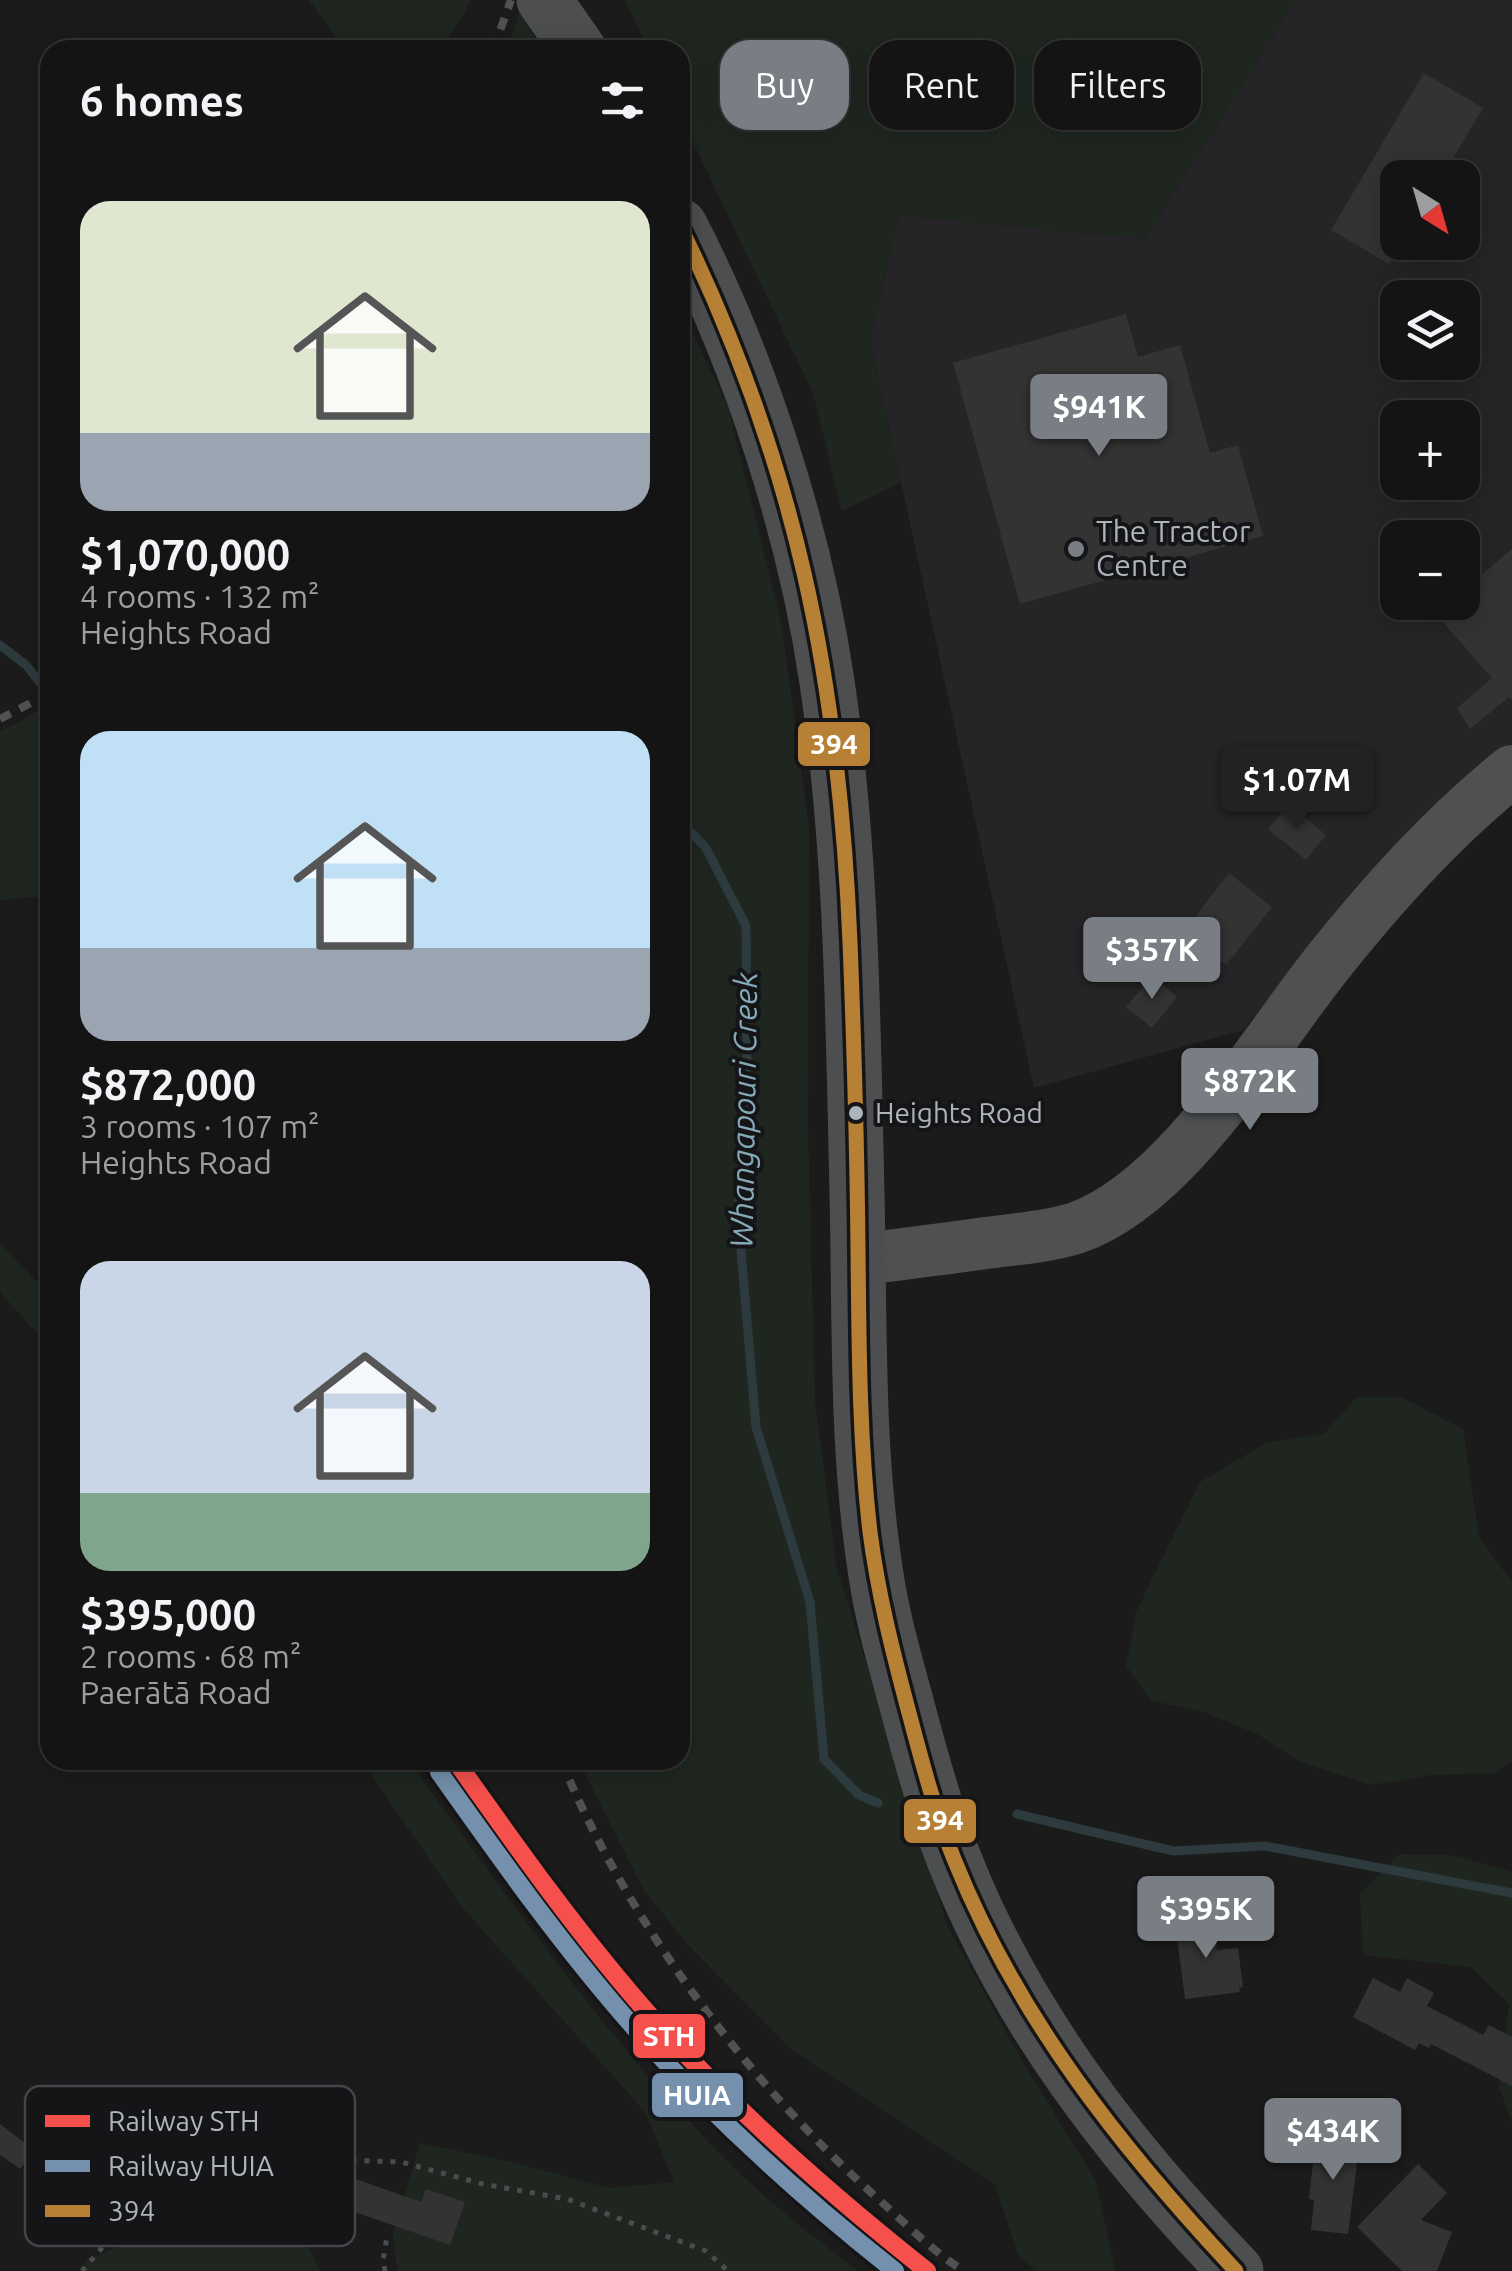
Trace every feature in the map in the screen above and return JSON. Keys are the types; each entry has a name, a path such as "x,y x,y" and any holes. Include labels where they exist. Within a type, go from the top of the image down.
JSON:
{"highway":[{"path":"544,0 572,40"},
{"path":"690,248 723,320 773,455 802,560 827,679 843,830 851,963 859,1391 865,1494 877,1581 924,1767 954,1860 999,1956 1050,2045 1117,2140 1236,2271"}],"street":[{"path":"858,1260 1060,1232 1110,1212 1139,1191 1211,1116 1331,957 1408,866 1464,810 1512,772"}],"path":[{"path":"355,2160 401,2162 483,2184 567,2199 706,2251 728,2271"},
{"path":"385,2271 388,2237"},
{"path":"82,2271 103,2246"}],"shaded area":[{"path":"309,0 470,0 448,40 339,40"},
{"path":"625,0 1296,0 1145,239 899,215 870,341 901,482 842,511 813,393 690,136 690,40 644,40"},
{"path":"1296,0 1512,0 1512,744 1388,852 1243,1030 1034,1088 870,341 899,215 1145,239"},
{"path":"519,13 537,40 510,40"},
{"path":"690,327 728,408 782,626 809,828 808,1127 815,1400 836,1565 947,1925 1019,2056 1095,2179 1116,2271 1035,2271 1017,2252 995,2184 791,2049 688,1945 643,1889 583,1770 690,1770"},
{"path":"40,710 40,897 0,900 0,732"},
{"path":"0,1244 40,1285 40,1338 0,1292"},
{"path":"1357,1397 1401,1397 1463,1429 1479,1537 1512,1582 1512,1760 1496,1773 1431,1775 1371,1785 1300,1762 1257,1734 1204,1712 1152,1701 1126,1666 1136,1612 1200,1482 1266,1443 1324,1434"},
{"path":"368,1770 415,1770 534,1933 669,2099 769,2200 858,2271 397,2271 393,2232 420,2143 610,2188 674,2182 646,2113 463,1908"},
{"path":"1399,1854 1451,1855 1512,1872 1512,2121 1499,2088 1509,2004 1471,1967 1363,1955 1360,1894"},
{"path":"119,2246 309,2246 320,2271 83,2271 86,2261"}],"building":[{"path":"1424,73 1483,108 1452,160 1380,160 1380,259 1331,230"},
{"path":"1126,314 1138,357 1180,345 1210,453 1238,445 1263,536 1020,604 953,363"},
{"path":"1512,549 1512,700 1509,697 1470,729 1457,708 1492,678 1441,620 1480,620 1480,576"},
{"path":"1288,804 1326,835 1306,860 1268,829"},
{"path":"1229,873 1272,907 1226,965 1183,932"},
{"path":"1152,976 1177,997 1152,1028 1126,1007"},
{"path":"1213,1917 1217,1950 1238,1948 1243,1987 1240,1992 1185,1999 1175,1922"},
{"path":"1373,1978 1400,1992 1407,1978 1434,1993 1427,2006 1483,2035 1489,2025 1512,2037 1512,2086 1431,2044 1429,2048 1419,2043 1415,2050 1353,2017"},
{"path":"0,2124 25,2143 25,2162 20,2169 0,2155"},
{"path":"1316,2135 1360,2140 1348,2234 1311,2230 1314,2200 1309,2199"},
{"path":"1418,2164 1447,2193 1421,2220 1452,2232 1437,2271 1402,2271 1357,2227"},
{"path":"355,2179 421,2202 426,2189 465,2202 450,2245 355,2212"}],"waterway":[{"name":"Whangapouri Creek","path":"0,645 26,665 40,682"},
{"name":"Whangapouri Creek","path":"690,831 706,848 746,926 747,1057 738,1215 756,1427 810,1602 824,1759 859,1795 878,1803"},
{"name":"Whangapouri Creek","path":"1017,1814 1173,1851 1265,1846 1512,1893"}],"railway":[{"path":"497,40 511,0"},
{"path":"0,719 40,698"},
{"path":"565,1770 620,1881 695,1996 737,2050 828,2151 919,2236 964,2271"}],"rail line":[{"name":"STH","path":"462,1770 575,1925 685,2053 785,2151 927,2271"},
{"name":"HUIA","path":"439,1772 560,1937 668,2065 761,2157 895,2271"}],"transit line":[{"name":"394","path":"690,248 754,401 782,488 822,663 835,753 850,942 866,1497 882,1601 919,1750 947,1841 1008,1973 1113,2128 1236,2271"}],"place":[{"name":"The Tractor Centre","path":"1076,549"},
{"name":"Heights Road","path":"856,1113"}]}
